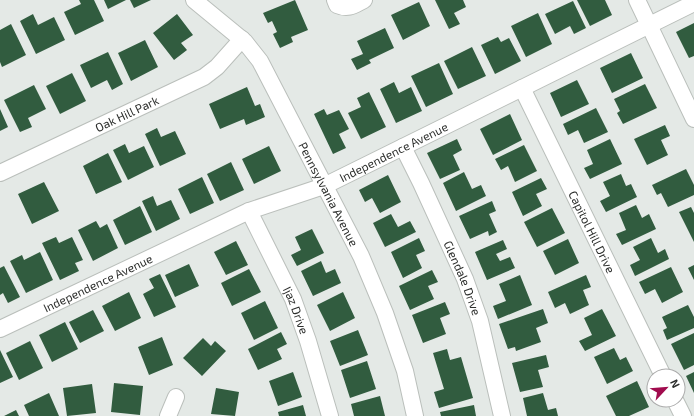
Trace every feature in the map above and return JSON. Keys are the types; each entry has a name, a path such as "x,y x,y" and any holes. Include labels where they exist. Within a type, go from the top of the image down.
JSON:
{"street":[{"name":"Pennsylvania Avenue","path":"194,0 242,39 260,61 361,256 385,313 405,371 415,416"},
{"path":"340,4 350,7 364,0"},
{"path":"637,0 694,118"},
{"name":"Independence Avenue","path":"0,329 249,211 324,186 694,3"},
{"name":"Oak Hill Park","path":"0,173 204,76 217,67 242,39"},
{"name":"Capitol Hill Drive","path":"522,88 659,368"},
{"name":"Glendale Drive","path":"403,147 465,279 480,320 502,416"},
{"name":"Ijaz Drive","path":"249,211 293,300 308,341 330,416"},
{"path":"168,416 176,397"}],"building":[{"path":"79,0 94,0 104,21 75,35 64,12 81,4"},
{"path":"104,0 126,0 108,9"},
{"path":"130,0 151,0 134,8"},
{"path":"295,0 308,30 291,37 293,42 280,48 273,34 277,32 272,21 268,23 263,13"},
{"path":"435,0 463,0 466,7 454,13 460,24 449,29"},
{"path":"577,0 605,0 612,15 590,26"},
{"path":"573,1 586,28 574,34 570,26 555,34 545,14"},
{"path":"419,2 430,26 403,40 391,15"},
{"path":"538,13 552,44 526,57 511,26"},
{"path":"33,14 38,25 54,17 65,40 36,54 20,21"},
{"path":"177,14 193,35 181,43 187,50 174,60 153,33"},
{"path":"694,23 694,56 689,58 676,32"},
{"path":"11,24 26,55 2,67 0,62 0,30"},
{"path":"385,28 394,48 369,60 371,63 357,70 351,59 363,54 357,41"},
{"path":"498,37 501,42 509,38 521,61 495,74 481,45"},
{"path":"145,40 158,67 131,81 118,53"},
{"path":"472,47 486,76 458,89 444,61"},
{"path":"108,52 123,84 112,90 107,80 91,88 80,65"},
{"path":"631,53 643,78 612,93 600,68"},
{"path":"439,63 453,94 426,107 411,76"},
{"path":"72,73 86,101 60,114 46,86"},
{"path":"577,80 589,104 561,117 550,93"},
{"path":"394,82 399,93 411,87 422,111 396,123 380,89"},
{"path":"645,84 657,108 623,124 617,113 620,111 614,99"},
{"path":"34,85 46,109 28,118 32,127 20,132 4,100"},
{"path":"247,87 255,106 260,104 265,117 246,125 244,119 220,129 209,104"},
{"path":"369,92 386,127 361,139 348,113 361,107 357,98"},
{"path":"596,108 608,132 584,143 578,130 568,135 563,124"},
{"path":"0,109 8,127 0,131"},
{"path":"324,109 327,115 339,110 349,129 339,134 346,148 333,154 314,114"},
{"path":"510,114 522,140 493,155 480,129"},
{"path":"665,125 670,136 661,140 668,155 647,165 634,139"},
{"path":"157,128 161,137 175,131 186,154 160,166 145,134"},
{"path":"457,139 462,150 453,155 460,170 440,179 427,153"},
{"path":"610,139 622,164 590,179 584,168 593,164 587,150"},
{"path":"125,144 129,153 144,146 154,167 128,180 113,150"},
{"path":"524,145 537,171 515,182 508,166 501,170 495,159"},
{"path":"269,146 281,171 254,184 242,159"},
{"path":"108,153 122,182 96,194 83,166"},
{"path":"231,162 244,190 220,201 207,174"},
{"path":"686,169 694,185 694,195 668,207 661,193 657,195 652,185"},
{"path":"464,172 472,189 481,185 486,196 456,211 443,183"},
{"path":"621,174 626,186 631,184 637,197 606,212 600,201 610,196 603,182"},
{"path":"388,175 401,202 380,213 372,198 365,202 359,190"},
{"path":"202,177 214,203 190,214 178,189"},
{"path":"541,178 547,189 536,194 542,206 523,216 512,192"},
{"path":"44,182 59,211 32,224 18,194"},
{"path":"153,196 157,206 171,200 180,219 156,231 142,201"},
{"path":"492,201 496,211 489,214 497,232 489,236 488,231 470,239 459,216"},
{"path":"636,205 642,218 649,214 656,229 622,245 616,234 626,230 619,213"},
{"path":"140,206 152,232 125,245 113,220"},
{"path":"691,207 694,213 694,242 679,212"},
{"path":"552,208 565,233 537,247 524,222"},
{"path":"391,214 398,227 410,221 416,232 385,247 373,223"},
{"path":"96,221 100,228 107,224 118,248 93,261 78,230"},
{"path":"312,229 324,253 297,266 291,255 301,250 295,237"},
{"path":"56,237 59,243 72,237 83,260 75,263 79,271 60,280 42,243"},
{"path":"419,238 425,251 416,255 422,268 403,278 391,252"},
{"path":"651,238 658,253 665,249 669,259 635,276 630,265 640,260 633,247"},
{"path":"568,239 579,263 555,275 543,251"},
{"path":"503,240 507,249 496,254 500,261 510,257 515,268 487,280 475,252"},
{"path":"236,241 248,265 226,275 214,252"},
{"path":"40,252 53,280 26,293 10,261 22,255 24,260"},
{"path":"321,261 326,273 335,269 341,283 313,296 301,271"},
{"path":"189,264 199,286 175,297 165,275"},
{"path":"694,265 694,280 688,268"},
{"path":"4,266 20,297 8,303 3,293 0,295 0,268"},
{"path":"671,267 683,292 662,303 655,289 645,294 639,282"},
{"path":"249,269 261,292 232,306 221,283"},
{"path":"432,270 438,282 428,286 434,299 410,310 399,286"},
{"path":"160,274 176,307 154,317 143,294 154,288 149,279"},
{"path":"520,275 532,305 498,319 493,306 506,301 499,284"},
{"path":"586,275 591,287 583,290 589,305 570,314 565,303 555,308 548,292"},
{"path":"129,292 141,318 115,331 102,306"},
{"path":"343,292 355,318 330,331 317,305"},
{"path":"265,301 278,328 254,340 241,313"},
{"path":"445,302 450,314 440,318 446,334 423,343 412,315"},
{"path":"688,305 694,317 694,328 667,340 663,330 667,328 662,317"},
{"path":"543,309 548,323 536,328 541,342 516,351 515,347 508,349 499,324"},
{"path":"602,309 616,336 585,351 579,341 592,335 584,318"},
{"path":"93,310 104,331 80,343 69,322"},
{"path":"65,322 78,349 52,362 39,335"},
{"path":"358,330 368,355 340,366 330,341"},
{"path":"281,332 287,344 277,349 282,359 258,370 248,349"},
{"path":"694,333 694,365 686,369 683,368 671,344"},
{"path":"162,337 173,365 149,375 138,347"},
{"path":"203,338 211,346 215,341 226,351 202,376 183,358"},
{"path":"30,341 43,368 19,380 6,353"},
{"path":"614,348 620,360 626,357 633,371 607,384 594,357"},
{"path":"447,349 450,360 461,357 473,398 439,408 434,392 444,389 433,353"},
{"path":"0,350 13,377 0,383"},
{"path":"546,355 549,367 538,370 543,387 520,392 512,363"},
{"path":"367,361 376,389 350,398 341,370"},
{"path":"293,372 302,397 278,406 269,381"},
{"path":"694,372 694,393 686,376"},
{"path":"637,381 646,400 647,408 629,416 616,416 606,396"},
{"path":"114,383 143,386 140,415 111,412"},
{"path":"92,384 96,413 67,416 63,388"},
{"path":"216,388 239,392 235,416 211,414"},
{"path":"49,393 59,416 29,416 24,405"},
{"path":"543,393 548,410 556,408 558,416 527,416 523,398"},
{"path":"380,396 385,416 354,416 351,404"},
{"path":"303,405 306,416 279,416 278,412"},
{"path":"474,405 476,416 441,416 440,412"},
{"path":"16,410 19,416 4,416"}]}
